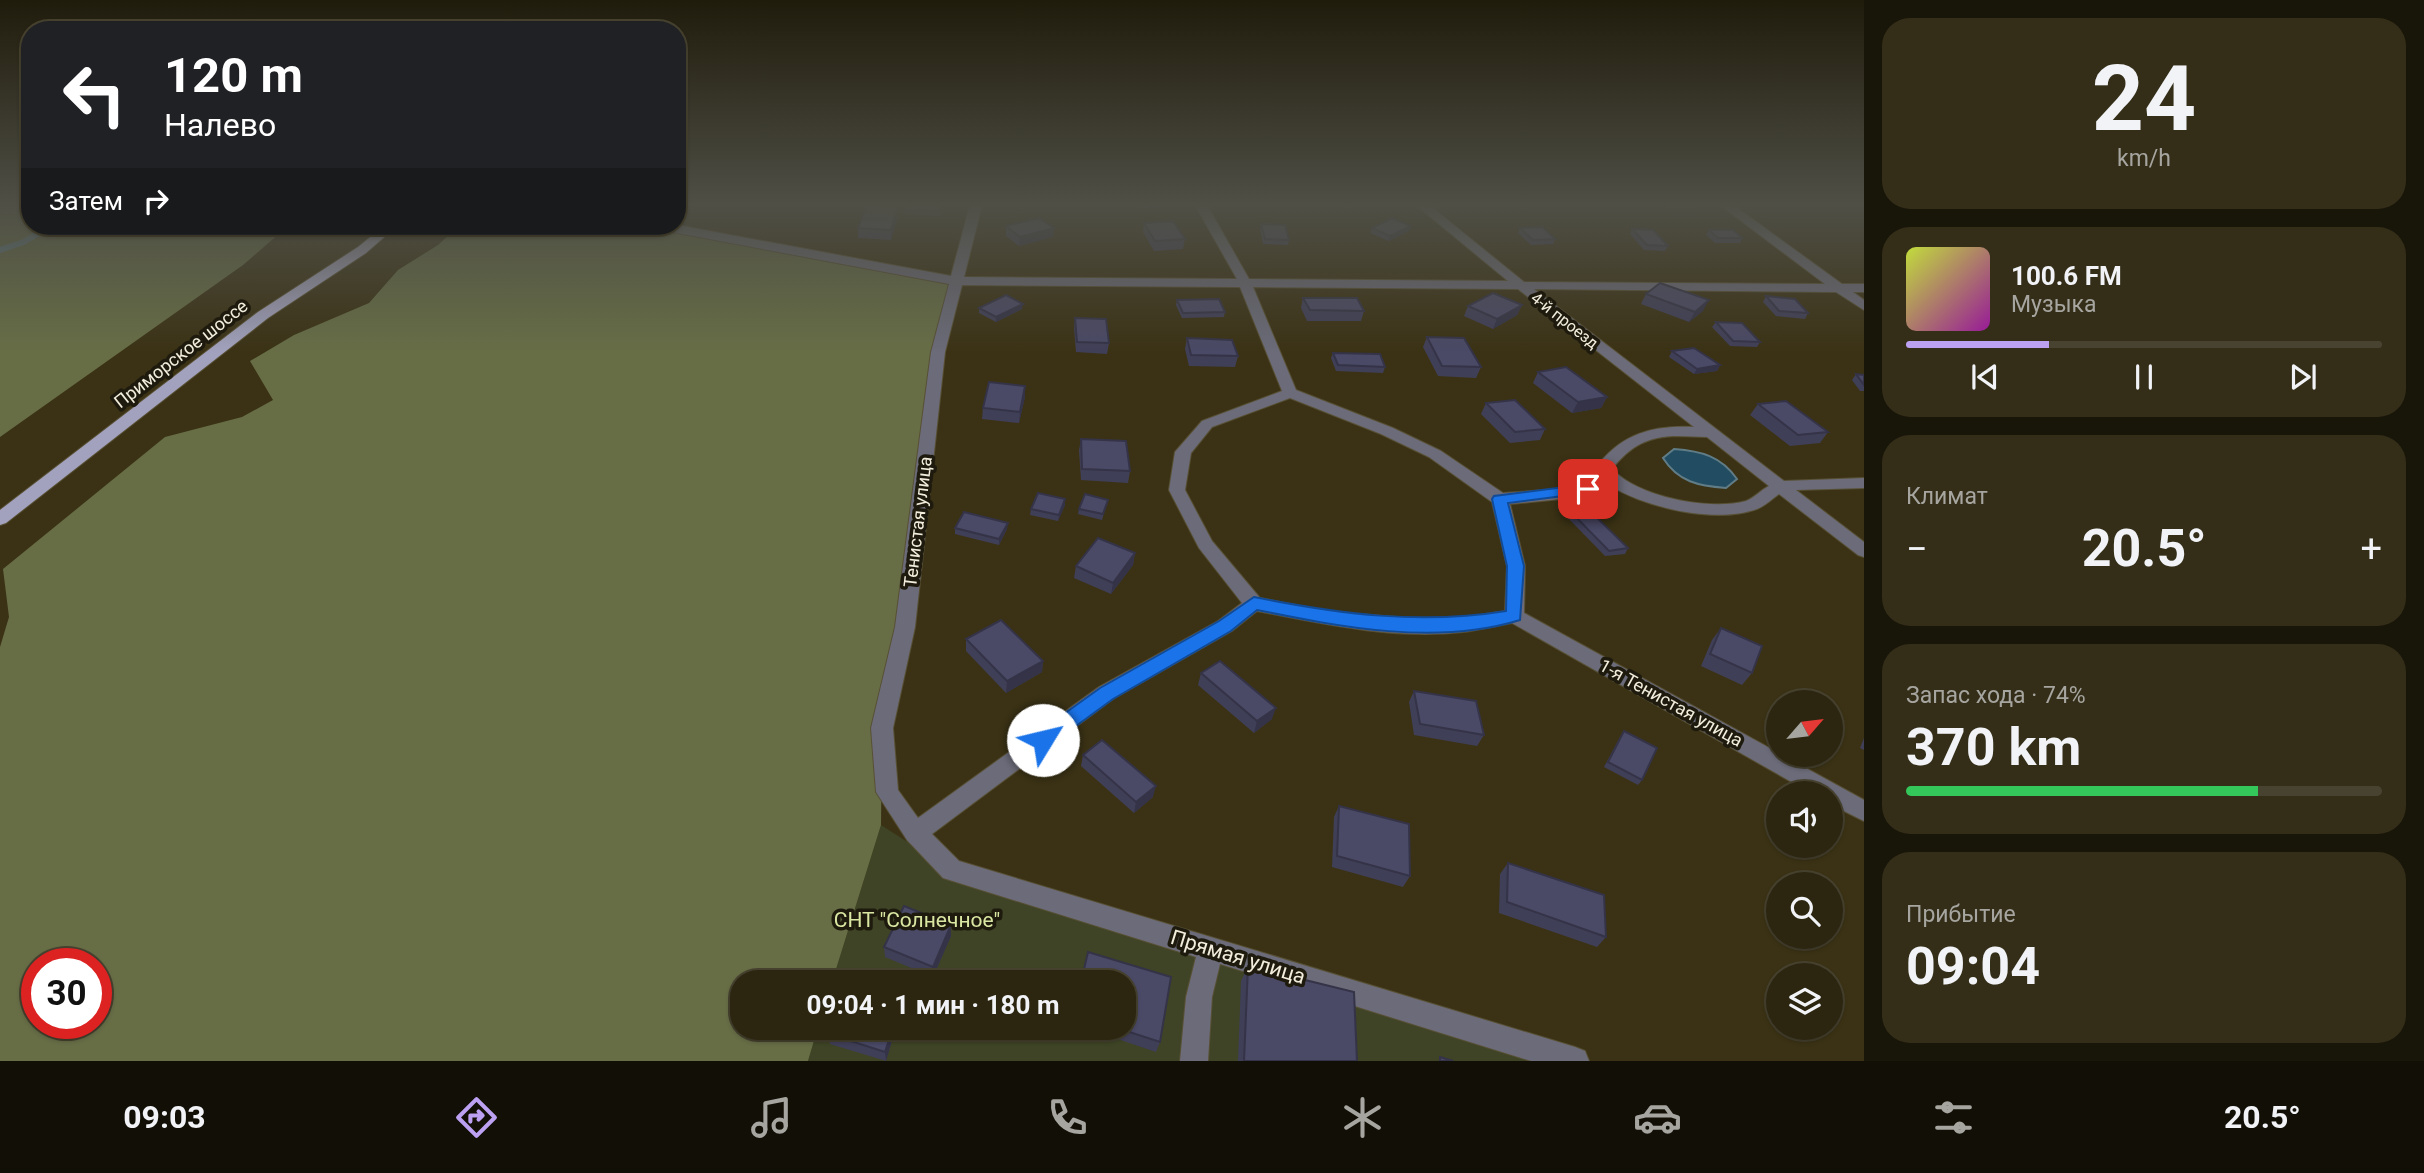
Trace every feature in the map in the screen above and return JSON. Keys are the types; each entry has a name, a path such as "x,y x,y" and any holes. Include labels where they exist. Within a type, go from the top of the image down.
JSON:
{"main road":[{"name":"Приморское шоссе","path":"0,519 263,315 355,255"}],"street":[{"path":"814,255 956,281 1244,281 1864,288"},
{"name":"Тенистая улица","path":"915,832 887,792 882,729 905,627 938,352 963,255"},
{"path":"1229,255 1244,281 1290,393"},
{"name":"4-й проезд","path":"1482,255 1780,486"},
{"path":"1795,255 1864,306"},
{"path":"1500,499 1516,566 1514,616 1461,625 1410,625 1331,619 1254,604 1205,544 1177,490 1183,452 1207,424 1290,393 1387,431 1435,454 1500,499 1561,494 1609,480"},
{"path":"1712,433 1658,431 1637,437 1619,447 1603,470 1609,480 1645,496 1683,506 1750,506 1780,486 1864,484"},
{"path":"1780,486 1864,551"},
{"path":"915,832 1106,693 1225,626 1254,604"},
{"name":"1-я Тенистая улица","path":"1514,616 1864,811"},
{"name":"Прямая улица","path":"915,832 951,870 1211,948 1558,1058"},
{"path":"1194,1061 1199,997 1211,948"}],"green space":[{"path":"0,255 255,255 243,265 0,437"},
{"path":"423,255 821,255 940,278 954,289 882,728 881,825 836,970 730,970 730,1040 814,1040 808,1061 0,1061 0,647 9,617 3,569 165,437 242,417 273,400 250,361 294,335 369,303 398,270"},
{"name":"СНТ \"Солнечное\"","path":"881,825 951,870 1575,1061 808,1061 814,1040 1136,1040 1136,970 836,970"}],"water":[{"path":"1674,449 1710,456 1724,465 1737,479 1726,488 1707,486 1682,478 1663,458"}],"building":[{"path":"1660,283 1709,300 1695,312 1646,294"},
{"path":"1493,293 1522,305 1497,319 1468,306"},
{"path":"1006,295 1023,304 996,317 979,308"},
{"path":"1766,296 1795,299 1808,313 1779,311"},
{"path":"1303,298 1357,298 1364,311 1310,310"},
{"path":"1219,299 1225,312 1183,313 1177,300"},
{"path":"1075,318 1106,319 1109,343 1077,342"},
{"path":"1716,322 1742,323 1760,342 1733,341"},
{"path":"1427,337 1464,338 1481,367 1442,366"},
{"path":"1187,338 1232,340 1238,356 1191,355"},
{"path":"1694,348 1720,365 1697,369 1672,351"},
{"path":"1333,353 1380,354 1385,367 1338,365"},
{"path":"1566,367 1607,397 1578,402 1538,372"},
{"path":"1856,374 1864,375 1864,385"},
{"path":"989,382 1025,386 1020,412 983,408"},
{"path":"1515,400 1545,429 1515,432 1486,403"},
{"path":"1786,401 1828,432 1798,435 1758,404"},
{"path":"1081,439 1126,441 1130,471 1082,469"},
{"path":"1038,493 1065,499 1059,515 1031,509"},
{"path":"1085,494 1108,500 1103,514 1079,509"},
{"path":"1588,509 1628,548 1609,551 1570,511"},
{"path":"964,512 1008,523 999,539 955,528"},
{"path":"1098,538 1135,553 1113,583 1076,566"},
{"path":"1001,620 1043,661 1007,681 966,639"},
{"path":"1721,628 1762,646 1752,673 1710,654"},
{"path":"1220,661 1276,708 1257,721 1201,673"},
{"path":"1414,691 1476,701 1484,735 1420,724"},
{"path":"1624,731 1657,748 1642,780 1608,762"},
{"path":"1102,740 1156,786 1136,802 1083,755"},
{"path":"1339,806 1409,824 1410,876 1337,856"},
{"path":"1508,863 1604,895 1606,937 1507,902"},
{"path":"904,906 951,925 933,967 884,947"},
{"path":"1088,952 1171,977 1160,1042 1136,1034 1136,970 1084,970"},
{"path":"1248,966 1354,992 1357,1061 1244,1061"},
{"path":"848,1040 889,1040 885,1052"}],"route":[{"path":"1043,740 1106,693 1225,626 1254,604 1331,619 1410,625 1461,625 1514,616 1517,600 1516,566 1500,499 1588,489"}]}
